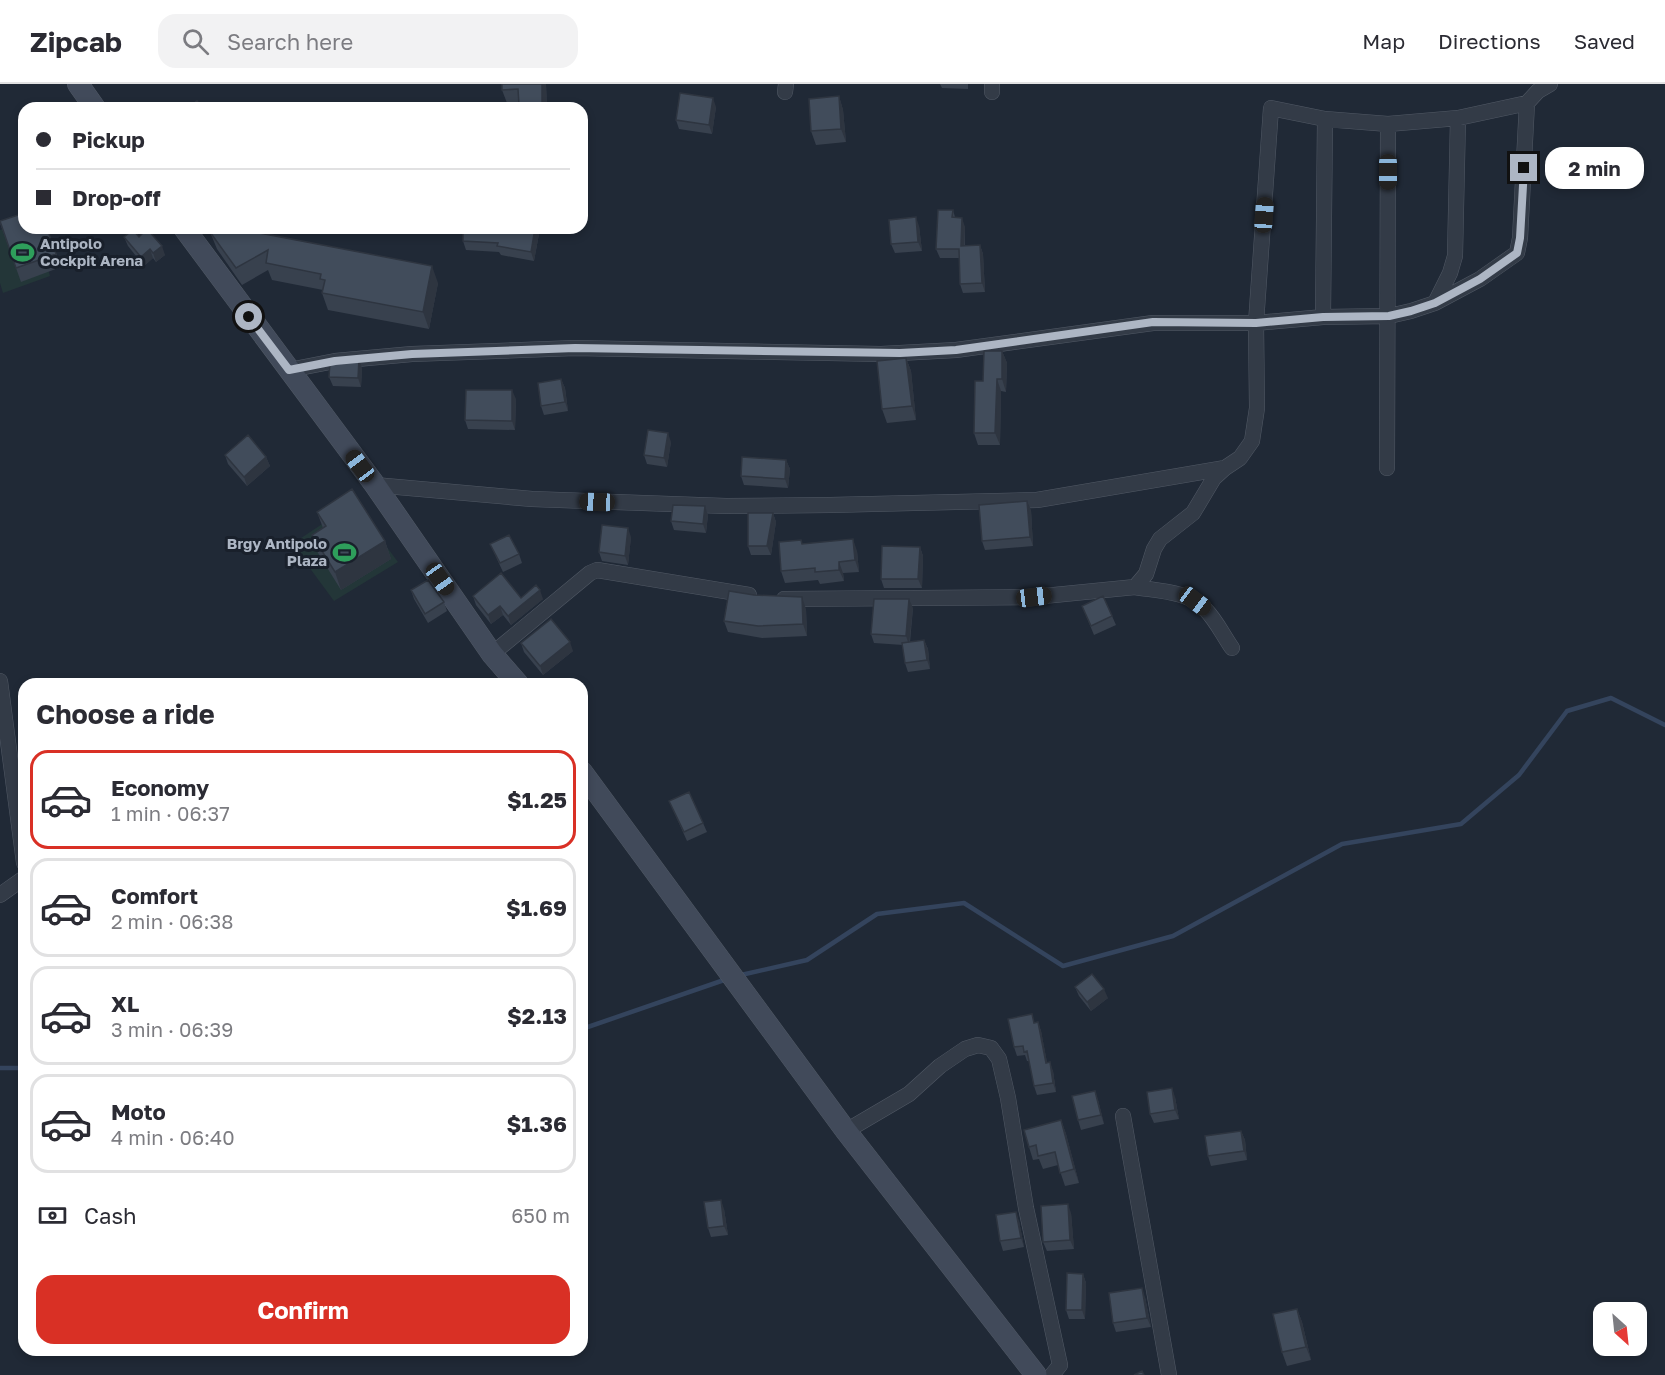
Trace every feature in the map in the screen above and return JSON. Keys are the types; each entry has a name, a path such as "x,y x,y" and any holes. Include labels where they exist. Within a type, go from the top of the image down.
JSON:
{"main road":[{"path":"78,84 91,102"},
{"path":"188,234 375,485 509,678"},
{"path":"588,780 846,1131 1036,1375"}],"street":[{"path":"1135,587 1146,574 1154,549 1160,539 1193,513 1214,478 1240,458 1252,441 1257,408 1256,323 1271,108 1325,119 1388,124 1458,118 1527,103 1538,91 1550,84"},
{"path":"289,370 335,361 412,354 575,348 881,354 956,350 1153,322 1256,323 1323,317 1389,316 1435,303 1480,279 1517,253 1520,238 1527,103"},
{"path":"1435,303 1450,273 1455,256 1458,118"},
{"path":"1323,317 1325,119"},
{"path":"1387,468 1388,124"},
{"path":"375,485 532,499 726,506 830,505 1037,500 1225,468"},
{"path":"492,654 590,573 597,570 765,597 793,599 1034,597 1135,587 1180,594 1195,601 1205,609 1232,648"},
{"path":"0,681 18,818"},
{"path":"0,895 18,882"},
{"path":"846,1131 909,1094 940,1066 965,1049 978,1045 991,1048 999,1059 1008,1098 1026,1208 1060,1365 1052,1375"},
{"path":"1123,1116 1169,1375"}],"shaded area":[{"name":"Antipolo Cockpit Arena","path":"18,223 18,234 38,234 50,276 3,293 0,283 0,230"},
{"name":"Brgy Antipolo Plaza","path":"354,503 398,562 334,601 292,544"}],"building":[{"path":"502,84 542,84 542,102 519,102 518,89 502,90"},
{"path":"680,93 713,98 709,125 676,120"},
{"path":"839,96 841,129 811,131 809,99"},
{"path":"938,210 953,210 952,217 962,218 961,246 980,245 982,283 960,284 959,249 936,249"},
{"path":"18,215 18,234 49,234 56,254 16,268 0,221"},
{"path":"916,217 918,242 891,244 889,220"},
{"path":"128,234 136,234 139,237 142,234 151,234 162,246 153,253 150,249 141,257 124,237"},
{"path":"211,234 265,234 432,266 423,312 322,293 325,280 320,279 321,274 266,263 268,250 236,268"},
{"path":"463,234 534,234 531,252 497,246 498,243 463,241"},
{"path":"984,351 1002,351 1002,379 997,379 995,433 974,433 975,381 983,381"},
{"path":"906,358 912,406 882,409 877,361"},
{"path":"359,359 358,378 329,377 330,362"},
{"path":"561,379 565,402 541,406 538,383"},
{"path":"466,390 512,390 512,421 465,420"},
{"path":"648,430 668,433 664,458 644,455"},
{"path":"248,435 266,457 244,477 225,455"},
{"path":"742,457 786,460 785,479 741,476"},
{"path":"352,489 385,541 335,572 312,535 326,526 317,512"},
{"path":"1027,501 1030,537 982,541 979,505"},
{"path":"673,505 705,506 703,524 671,521"},
{"path":"748,513 773,513 767,546 748,546"},
{"path":"602,525 628,528 625,556 599,552"},
{"path":"509,535 519,554 500,563 490,544"},
{"path":"853,539 855,560 839,562 839,570 815,572 815,568 781,571 779,542 801,540 802,544"},
{"path":"882,546 920,547 918,579 881,579"},
{"path":"501,573 521,598 536,585 540,590 508,616 500,606 488,615 473,596"},
{"path":"428,580 444,602 425,614 411,590"},
{"path":"729,591 754,595 802,597 803,624 758,626 724,621"},
{"path":"1103,596 1112,616 1091,626 1082,606"},
{"path":"874,599 909,599 906,636 871,634"},
{"path":"551,619 570,642 540,666 521,643"},
{"path":"924,640 927,660 905,663 902,643"},
{"path":"689,792 703,823 684,832 669,801"},
{"path":"1092,974 1104,989 1087,1002 1075,987"},
{"path":"1032,1014 1034,1023 1038,1022 1046,1063 1050,1062 1053,1083 1034,1086 1027,1051 1024,1052 1023,1046 1014,1047 1008,1019"},
{"path":"1172,1088 1175,1110 1150,1114 1147,1092"},
{"path":"1095,1091 1101,1115 1078,1120 1072,1096"},
{"path":"1061,1120 1074,1169 1060,1173 1055,1152 1038,1156 1036,1145 1029,1147 1024,1130"},
{"path":"1241,1131 1244,1151 1208,1156 1205,1136"},
{"path":"721,1200 724,1226 708,1228 704,1202"},
{"path":"1068,1204 1070,1240 1043,1242 1041,1206"},
{"path":"1016,1212 1021,1238 1000,1241 996,1215"},
{"path":"1067,1273 1083,1274 1082,1310 1066,1310"},
{"path":"1142,1288 1147,1318 1113,1323 1109,1293"},
{"path":"1297,1309 1306,1347 1282,1352 1273,1314"}],"waterway":[{"path":"741,975 807,960 877,914 964,903 1063,966 1173,936 1342,844 1461,824 1519,775 1567,711 1611,698 1665,725"},
{"path":"588,1027 727,979"},
{"path":"0,1068 18,1068"}],"place":[{"name":"Antipolo Cockpit Arena","path":"22,253"},
{"name":"Brgy Antipolo Plaza","path":"345,553"}],"route":[{"path":"249,317 289,370 335,361 412,354 575,348 881,354 956,350 1153,322 1256,323 1323,317 1389,316 1435,303 1480,279 1517,253 1524,168"}]}
